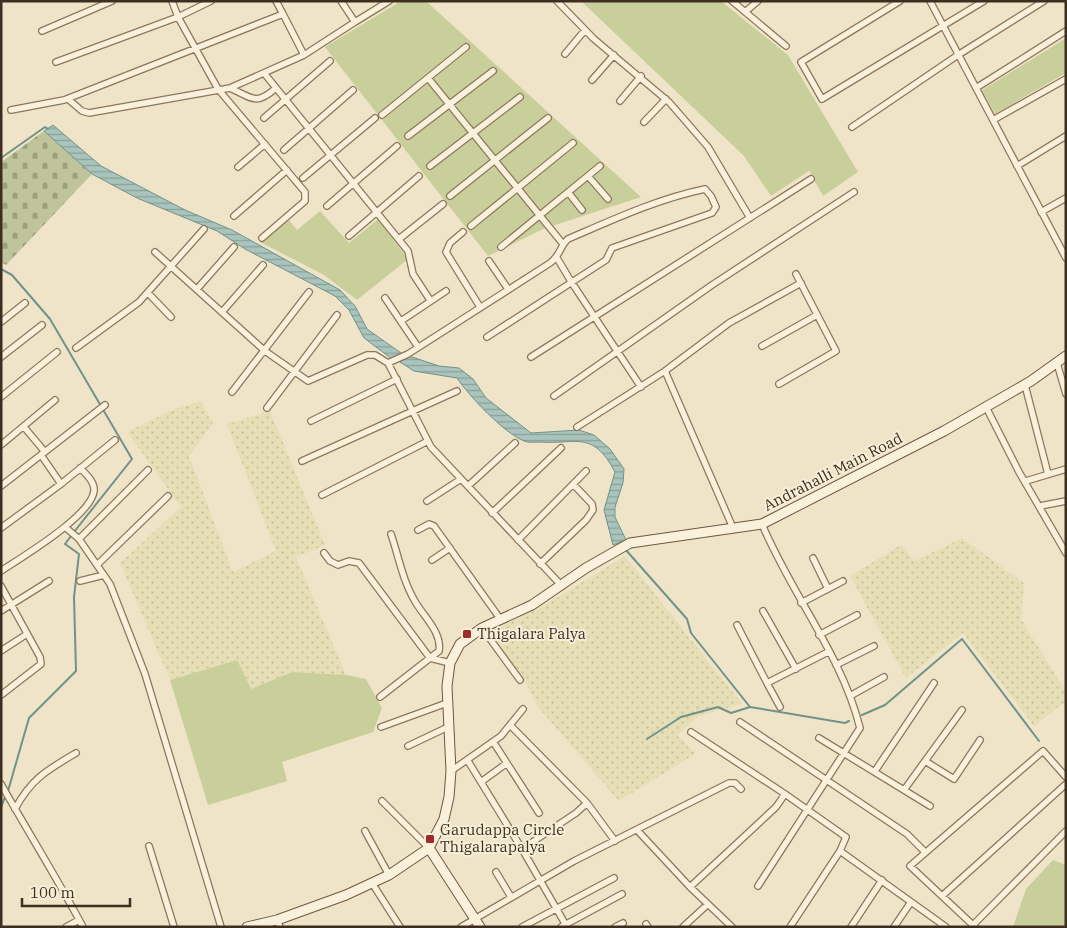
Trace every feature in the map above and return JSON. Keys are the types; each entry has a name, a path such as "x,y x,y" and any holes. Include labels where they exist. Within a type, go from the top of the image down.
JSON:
{"main road":[{"name":"Andrahalli Main Road","path":"247,927 279,923 346,895 389,875 429,848 444,819 451,771 447,703 450,663 460,644 482,628 532,605 616,550 630,543 762,524 986,407 1025,385 1066,356"},
{"path":"429,848 477,923"}],"street":[{"path":"42,31 112,1"},
{"path":"172,1 178,17 218,89 305,192 305,201 262,238"},
{"path":"56,62 178,17 212,1"},
{"path":"276,1 304,55"},
{"path":"341,1 355,22"},
{"path":"68,99 82,111 89,113 230,88 304,55 389,1"},
{"path":"557,1 585,30 666,99 708,147 750,218"},
{"path":"732,1 786,46"},
{"path":"745,12 758,1"},
{"path":"900,1 801,62 822,99 984,1"},
{"path":"930,1 1066,258"},
{"path":"852,127 958,55 1044,1"},
{"path":"11,110 68,99 283,14"},
{"path":"564,54 585,30"},
{"path":"976,88 1066,31"},
{"path":"382,115 466,47"},
{"path":"592,80 614,55"},
{"path":"264,118 330,61"},
{"path":"408,136 493,70"},
{"path":"264,73 408,251 413,274 430,300"},
{"path":"620,101 641,76"},
{"path":"428,78 563,244"},
{"path":"993,120 1066,79"},
{"path":"230,88 253,99 261,100 276,88"},
{"path":"284,150 354,90"},
{"path":"430,166 520,97"},
{"path":"644,122 666,99"},
{"path":"303,178 374,118"},
{"path":"450,196 548,118"},
{"path":"1017,166 1066,136"},
{"path":"471,226 573,143"},
{"path":"238,167 265,144"},
{"path":"327,206 397,146"},
{"path":"501,248 600,166"},
{"path":"234,216 287,170"},
{"path":"349,236 419,176"},
{"path":"588,176 608,199"},
{"path":"531,357 810,180"},
{"path":"391,362 408,354 558,258 563,244 626,214 691,192 705,189 708,191 716,207 712,213 612,248 606,260 487,337"},
{"path":"568,192 582,210"},
{"path":"554,396 712,285 854,192"},
{"path":"1041,212 1066,198"},
{"path":"399,239 442,204"},
{"path":"76,348 139,302 204,229"},
{"path":"463,232 450,242 446,252 480,307"},
{"path":"197,289 234,247"},
{"path":"154,252 265,351 308,381 312,381 367,355 375,355 391,362 397,379 431,447 562,586"},
{"path":"558,258 572,283 641,387"},
{"path":"489,261 508,289"},
{"path":"222,312 263,265"},
{"path":"779,384 836,351 796,274"},
{"path":"577,427 641,387 729,323 801,283"},
{"path":"401,321 446,291"},
{"path":"232,392 308,292"},
{"path":"148,293 171,317"},
{"path":"385,298 418,347"},
{"path":"1,322 25,304"},
{"path":"267,408 337,315"},
{"path":"762,346 818,315"},
{"path":"1,357 42,325"},
{"path":"1,397 57,352"},
{"path":"1057,363 1066,394"},
{"path":"664,371 733,528"},
{"path":"311,421 397,379"},
{"path":"1025,385 1048,474"},
{"path":"302,461 457,391"},
{"path":"1,445 55,400"},
{"path":"3,482 43,454 104,404"},
{"path":"986,407 1040,506 1063,542 1066,553"},
{"path":"24,427 61,484"},
{"path":"1,528 61,484 114,440"},
{"path":"322,495 428,441"},
{"path":"468,486 515,443"},
{"path":"492,513 561,448"},
{"path":"1,571 65,527 86,504 94,492 93,485 80,468"},
{"path":"1026,481 1066,469"},
{"path":"77,538 148,470"},
{"path":"518,540 586,471"},
{"path":"427,500 461,479"},
{"path":"540,564 586,520 593,510 592,504 573,484"},
{"path":"97,565 168,496"},
{"path":"1040,506 1066,501"},
{"path":"418,530 431,524 501,620"},
{"path":"758,886 860,728 850,696 836,665 775,555 762,524"},
{"path":"65,527 77,538 110,584 145,674 221,927"},
{"path":"380,697 439,651 440,644 406,583 391,534"},
{"path":"432,560 450,548"},
{"path":"324,553 330,561 338,565 349,561 359,563 430,658 450,663"},
{"path":"813,558 828,589"},
{"path":"80,581 104,575"},
{"path":"1,611 49,581"},
{"path":"801,603 843,581"},
{"path":"1,586 40,657 41,664 1,695"},
{"path":"763,611 796,669"},
{"path":"819,635 857,615"},
{"path":"737,625 780,707"},
{"path":"482,628 520,680"},
{"path":"1,651 27,634"},
{"path":"836,665 874,646"},
{"path":"768,683 828,652"},
{"path":"850,696 884,677"},
{"path":"875,771 934,683"},
{"path":"381,727 447,703"},
{"path":"451,771 494,743 511,726 523,709"},
{"path":"904,790 962,710"},
{"path":"740,722 907,834 925,852"},
{"path":"511,726 586,802 615,841"},
{"path":"408,746 448,728"},
{"path":"691,732 846,836 840,851 790,927"},
{"path":"819,738 930,806"},
{"path":"924,761 954,779 980,740"},
{"path":"494,743 539,813"},
{"path":"1066,777 1043,751 910,866 974,926 1066,831"},
{"path":"14,809 27,787 36,778 76,753"},
{"path":"468,761 522,849 565,926 622,894"},
{"path":"481,782 507,764"},
{"path":"461,927 477,923 512,897 540,880 729,783 735,783 741,789"},
{"path":"942,896 1066,784"},
{"path":"2,786 14,809 53,870 83,927"},
{"path":"690,887 776,806 785,794"},
{"path":"382,801 429,848"},
{"path":"522,849 576,813 586,802"},
{"path":"637,830 690,887 732,927"},
{"path":"365,831 389,875"},
{"path":"149,846 174,927"},
{"path":"840,851 946,927"},
{"path":"496,872 512,897"},
{"path":"522,927 614,878"},
{"path":"851,927 882,880"},
{"path":"372,883 400,927"},
{"path":"894,927 911,902"},
{"path":"683,927 708,904"},
{"path":"66,927 79,920"},
{"path":"933,927 938,921"},
{"path":"615,927 623,922"}],"shaded area":[{"path":"201,401 213,423 189,456 233,572 276,551 227,424 270,411 325,545 296,557 346,675 292,672 251,689 236,660 170,680 120,563 181,507 127,432 172,410"},
{"path":"962,538 1024,583 1021,619 1066,692 1066,701 1034,726 963,633 906,678 850,576 901,545 914,561"},
{"path":"625,556 742,704 698,716 678,735 695,754 619,801 538,707 526,683 491,631 538,609"}],"green space":[{"path":"401,1 426,1 641,197 543,229 488,256 325,47"},
{"path":"581,1 721,1 788,55 858,172 823,196 809,171 771,196 744,156"},
{"path":"1066,38 1066,73 995,114 982,90"},
{"path":"44,131 92,174 6,265 1,262 1,162"},
{"path":"320,211 349,243 378,219 408,259 357,300 324,275 260,242 288,219 297,230"},
{"path":"237,660 251,689 292,672 346,675 366,679 382,708 373,732 282,762 287,781 208,805 170,680"},
{"path":"1053,860 1066,865 1066,927 1013,927 1026,889"}],"water":[{"path":"53,125 101,166 185,210 232,230 340,290 355,306 367,329 401,353 392,359 364,338 349,310 335,296 245,249 217,231 137,198 92,174 44,131"},
{"path":"409,356 439,366 459,368 473,379 486,398 531,433 579,430 594,435 610,449 624,469 623,483 615,507 615,517 626,540 613,545 604,510 615,472 607,458 599,450 591,444 582,442 524,441 516,437 487,413 457,378 414,371 400,362"}],"waterway":[{"path":"1,158 45,127 48,129"},
{"path":"1,269 12,275 50,319 132,459 74,532"},
{"path":"8,791 29,718 76,671 74,597 79,554 65,544 71,536"},
{"path":"625,549 687,619 691,633 750,707"},
{"path":"862,715 885,705 962,639 1039,741"},
{"path":"647,739 681,717 718,707 731,713 750,707 845,723 849,721"},
{"path":"1,807 6,795"}],"place":[{"name":"Thigalara Palya","path":"467,634"},
{"name":"Garudappa Circle Thigalarapalya","path":"430,839"}]}
